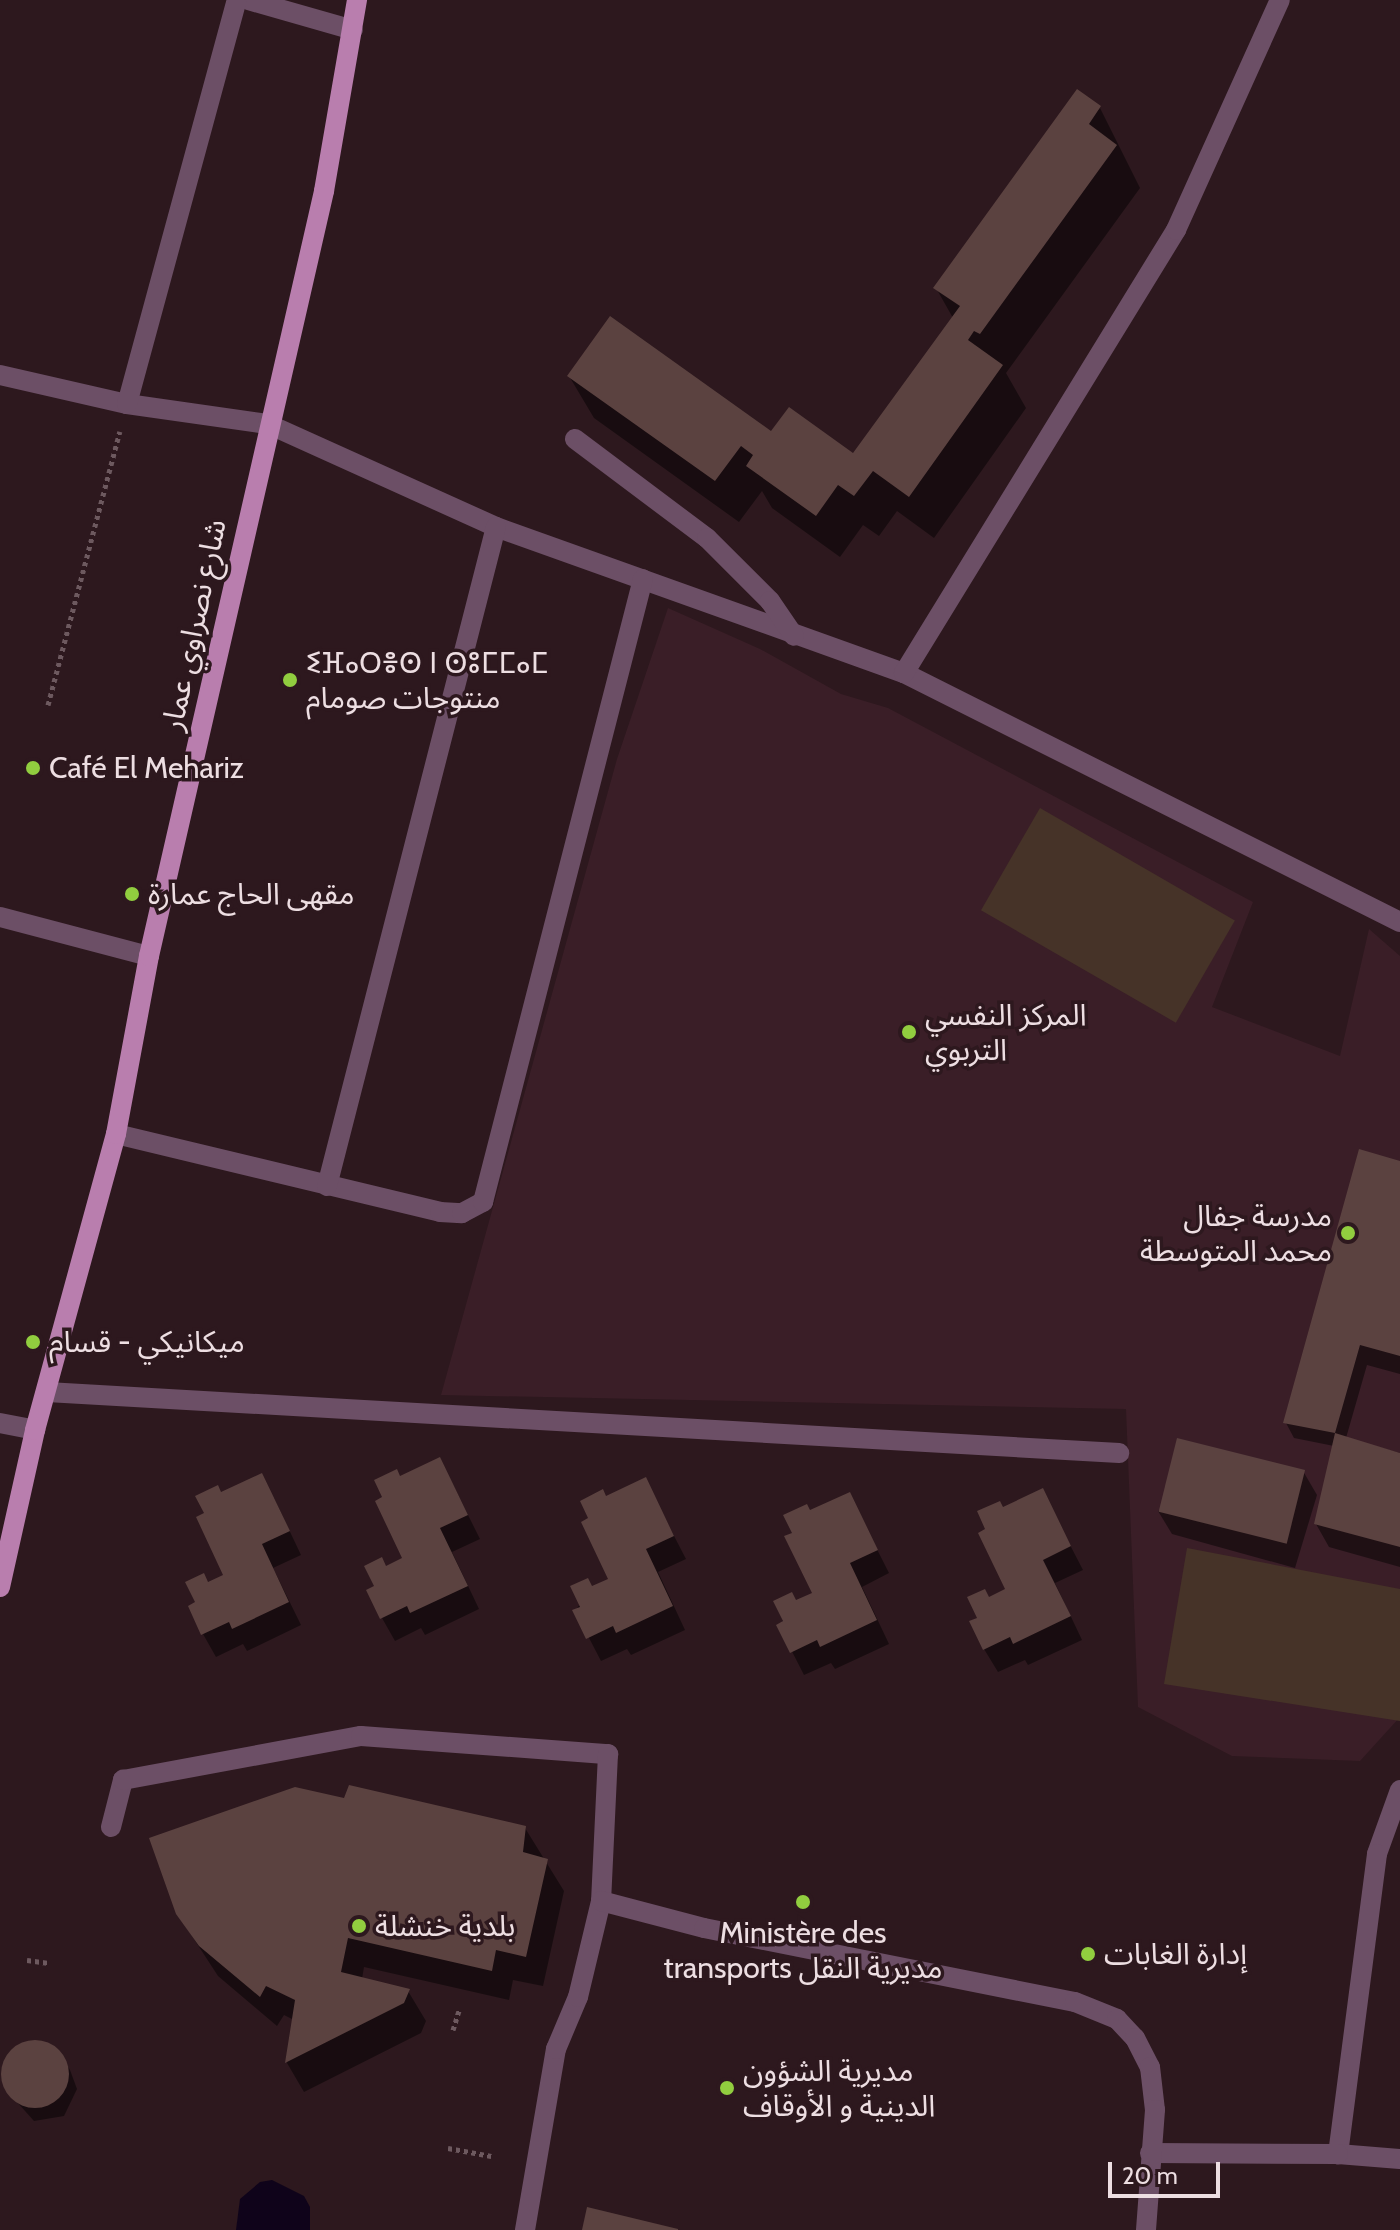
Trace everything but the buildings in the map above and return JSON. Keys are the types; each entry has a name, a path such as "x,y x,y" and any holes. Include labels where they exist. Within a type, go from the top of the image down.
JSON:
{"main road":[{"name":"شارع نصراوي عمار","path":"0,1587 35,1430 116,1134 149,956 268,424 324,191 357,0"}],"street":[{"path":"127,404 237,0"},
{"path":"248,0 353,30"},
{"path":"904,673 1176,230 1280,0"},
{"path":"0,375 127,404 268,424 496,527 904,673 1398,919"},
{"path":"575,439 707,538 770,601 794,636"},
{"path":"327,1186 496,527"},
{"path":"116,1134 327,1186 462,1213 483,1202 490,1189 643,579"},
{"path":"0,917 149,956"},
{"path":"47,1392 1119,1453"},
{"path":"0,1423 35,1430"},
{"path":"111,1827 123,1780 361,1736 608,1754 601,1901 578,1997 556,2049 525,2230"},
{"path":"1338,2154 1377,1854 1400,1790"},
{"path":"601,1901 704,1928 1075,2002 1117,2019 1135,2038 1150,2067 1155,2110 1146,2230"},
{"path":"1150,2153 1338,2154 1400,2159"}],"path":[{"path":"48,705 127,404"},
{"path":"27,1960 49,1963"},
{"path":"453,2030 459,2010"},
{"path":"448,2148 491,2156"}],"shaded area":[{"name":"المركز النفسي التربوي","path":"668,608 760,649 841,694 888,708 1253,902 1212,1007 1340,1056 1369,929 1400,956 1400,1717 1360,1761 1232,1756 1138,1707 1126,1409 441,1395 617,759"},
{"path":"1040,808 1235,920 1176,1023 981,910"},
{"path":"1187,1548 1400,1589 1400,1721 1164,1684"},
{"path":"272,2180 304,2196 310,2207 310,2230 236,2230 240,2199 260,2182"}],"place":[{"name":"ⵉⴼⴰⵔⴻⵙ ⵏ ⵙⵓⵎⵎⴰⵎ منتوجات صومام","path":"290,680"},
{"name":"Café El Mehariz","path":"33,768"},
{"name":"مقهى الحاج عمارة","path":"132,894"},
{"name":"المركز النفسي التربوي","path":"909,1032"},
{"name":"مدرسة جفال محمد المتوسطة","path":"1348,1233"},
{"name":"ميكانيكي - قسام","path":"33,1342"},
{"name":"Ministère des transports مديرية النقل","path":"803,1902"},
{"name":"بلدية خنشلة","path":"359,1926"},
{"name":"إدارة الغابات","path":"1088,1954"},
{"name":"مديرية الشؤون الدينية و الأوقاف","path":"727,2088"}]}
